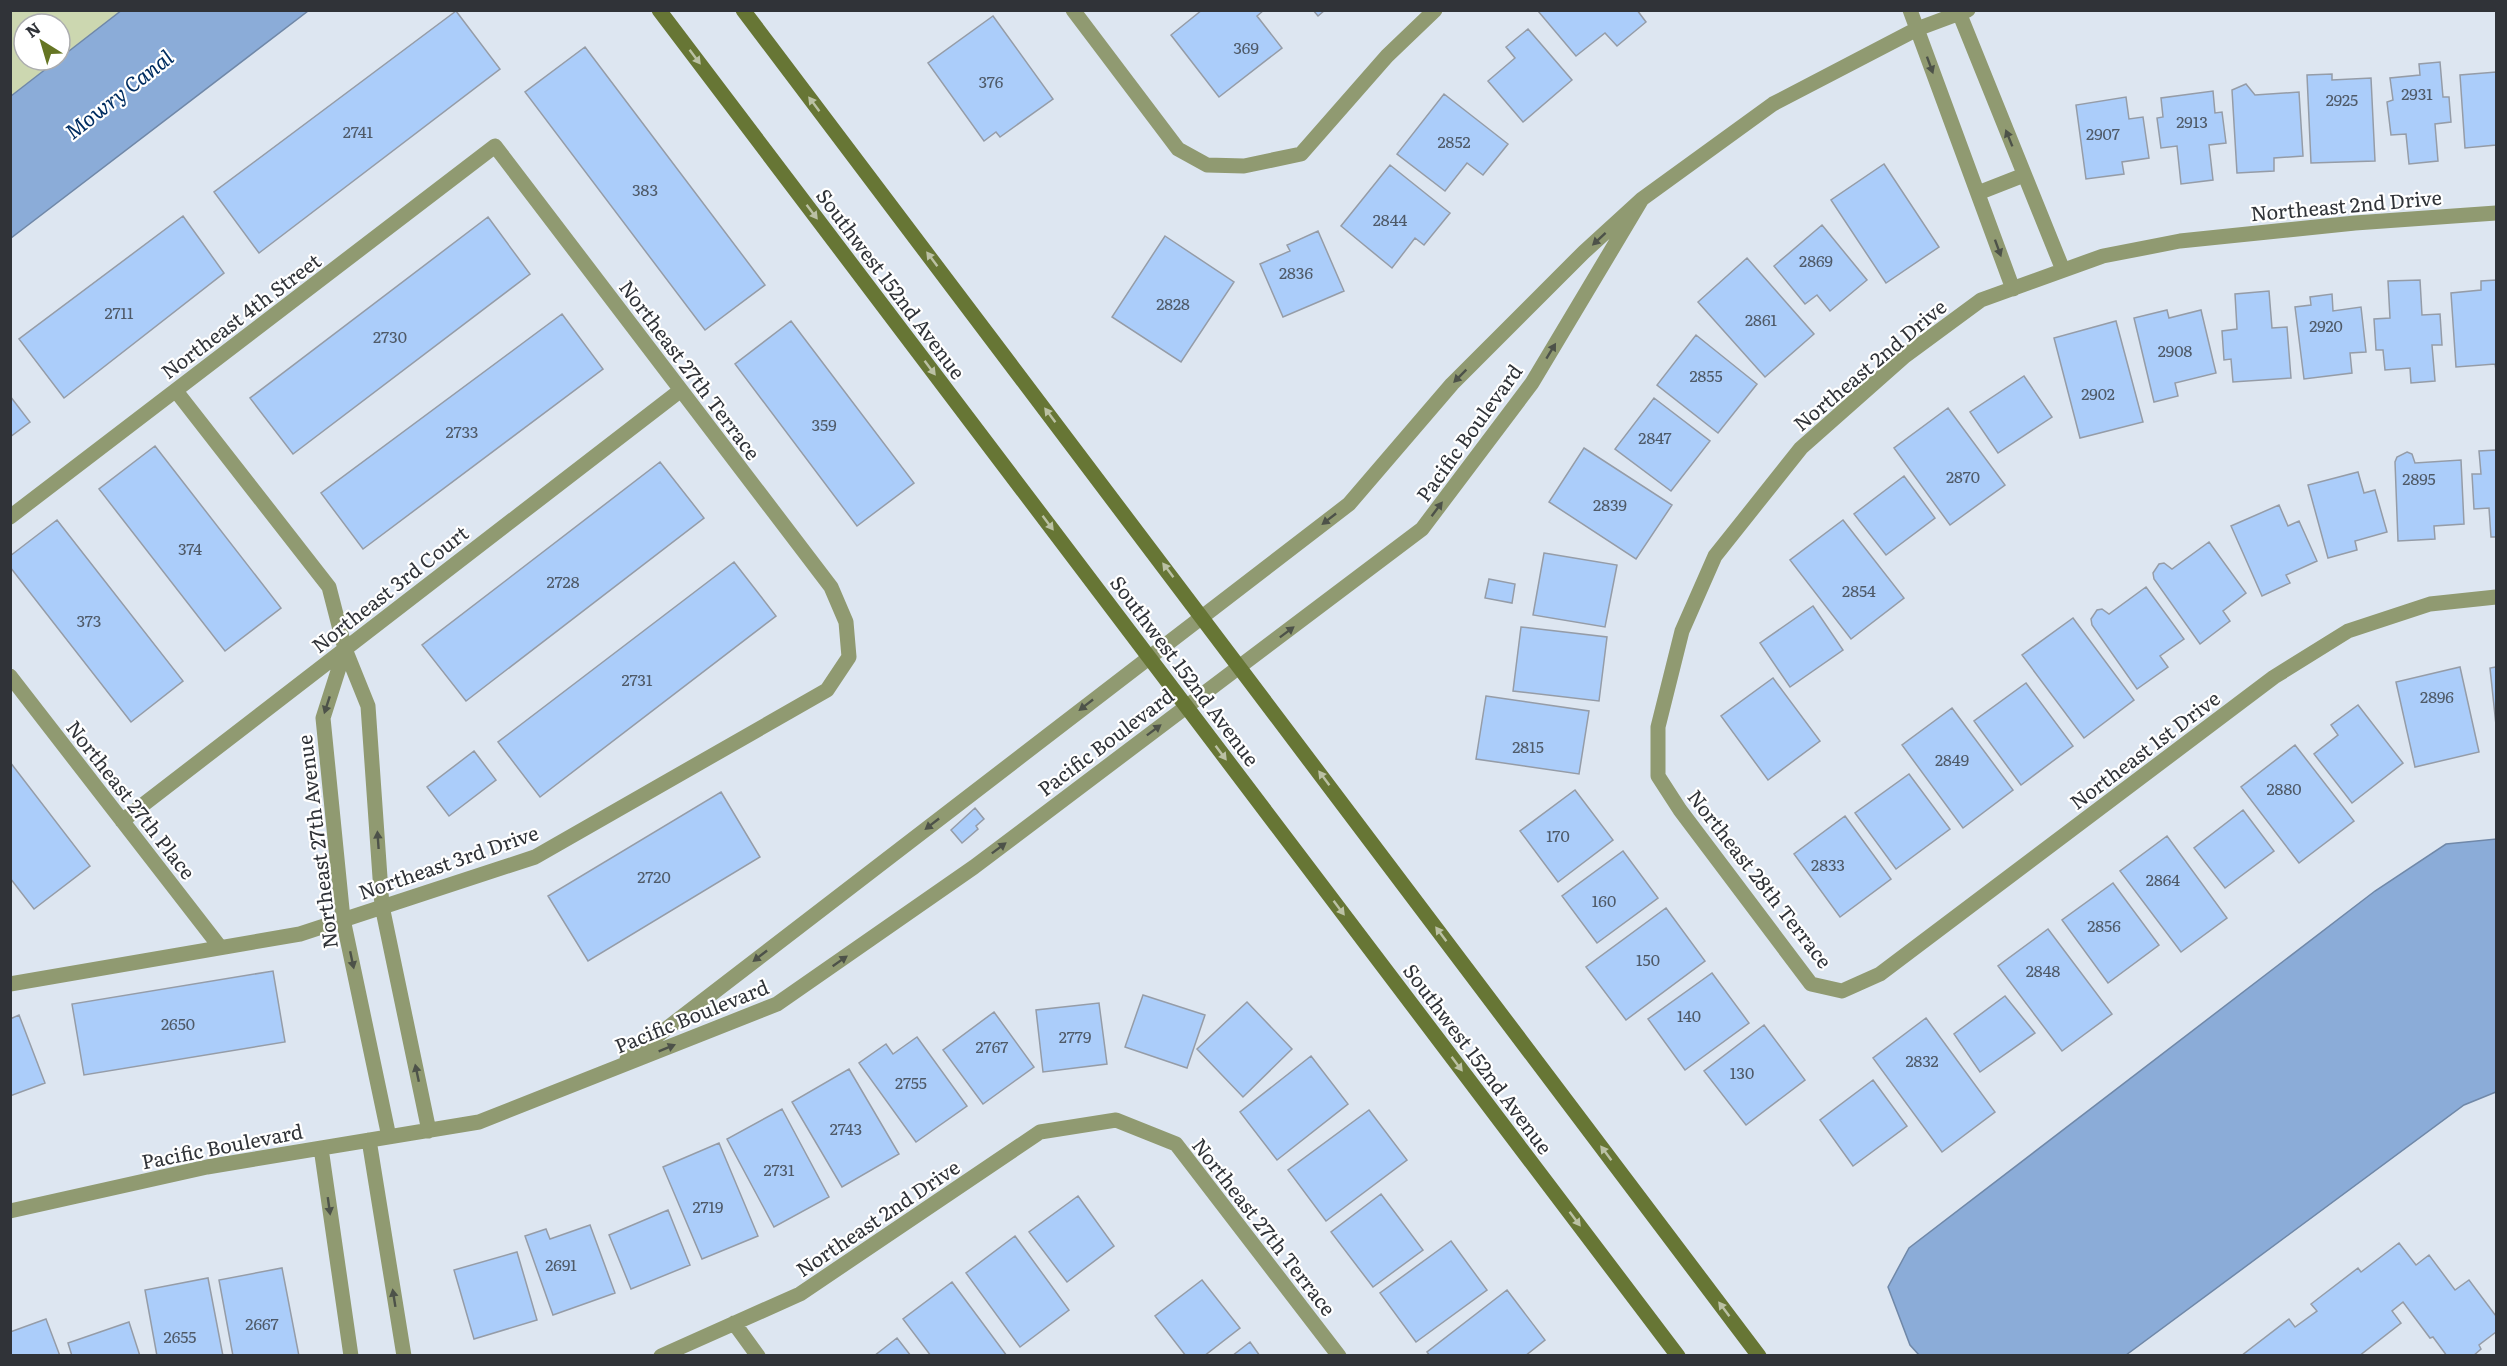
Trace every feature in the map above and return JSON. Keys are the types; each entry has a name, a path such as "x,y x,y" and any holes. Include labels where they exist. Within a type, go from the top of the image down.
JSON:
{"street":[{"name":"Southwest 152nd Avenue","path":"659,10 1678,1356"},
{"path":"742,10 1203,616 1759,1356"},
{"path":"1073,10 1178,148 1207,165 1244,166 1301,154 1387,56 1435,10"},
{"path":"1910,10 2013,289"},
{"name":"Pacific Boulevard","path":"612,1070 1349,504 1452,384 1584,252 1642,199 1773,104 1917,29 1961,11"},
{"path":"1961,11 2063,270"},
{"name":"Northeast 27th Terrace","path":"495,146 831,586 846,622"},
{"name":"Northeast 4th Street","path":"10,517 495,146"},
{"path":"1977,193 2024,175"},
{"name":"Pacific Boulevard","path":"10,1211 207,1167 479,1122 777,1004 974,867 1422,529 1532,382 1642,199"},
{"name":"Northeast 2nd Drive","path":"1658,776 1658,727 1682,631 1715,556 1801,448 1905,356 1981,300 2103,256 2180,241 2355,223 2496,213"},
{"name":"Northeast 3rd Court","path":"122,820 681,390"},
{"path":"176,391 329,587 345,649 368,706 382,906 429,1131"},
{"name":"Northeast 1st Drive","path":"1842,991 1880,974 2274,677 2348,631 2430,603 2496,597"},
{"name":"Northeast 3rd Drive","path":"10,984 300,934 535,857 827,690 849,657 846,622"},
{"name":"Northeast 27th Avenue","path":"345,649 323,718 343,919 388,1137"},
{"name":"Northeast 27th Place","path":"10,676 220,947"},
{"name":"Northeast 28th Terrace","path":"1658,776 1680,810 1811,984 1842,991"},
{"name":"Northeast 27th Terrace","path":"1116,1120 1176,1144 1339,1356"},
{"name":"Northeast 2nd Drive","path":"661,1356 800,1294 1040,1132 1116,1120"},
{"path":"369,1140 404,1356"},
{"path":"321,1148 351,1356"},
{"path":"734,1323 758,1356"}],"green space":[{"path":"11,11 122,11 72,49 72,12 12,12 12,72 42,72 11,96"}],"water":[{"name":"Mowry Canal","path":"122,10 308,11 11,238 11,96 42,72 72,72 72,49"},
{"path":"2496,839 2496,1092 2464,1105 2126,1355 1919,1355 1910,1345 1888,1287 1909,1248 2375,891 2446,844"}],"building":[{"path":"1202,10 1264,10 1257,16 1282,48 1219,97 1171,35"},
{"path":"1313,10 1325,10 1318,16"},
{"path":"1637,10 1646,22 1617,46 1605,33 1576,56 1538,11"},
{"path":"456,11 500,69 259,253 214,192"},
{"path":"993,16 1053,99 1000,137 996,132 984,141 928,63"},
{"path":"1528,29 1572,80 1523,122 1488,81 1515,58 1506,47"},
{"path":"585,47 765,285 705,330 525,92"},
{"path":"2440,62 2443,97 2449,97 2451,122 2435,124 2438,161 2409,164 2406,134 2391,135 2387,102 2393,100 2390,78 2420,75 2419,64"},
{"path":"2496,72 2496,145 2465,148 2460,75"},
{"path":"2332,74 2332,80 2371,78 2375,161 2311,163 2307,75"},
{"path":"2246,84 2255,95 2299,92 2303,156 2274,158 2274,171 2237,173 2232,90"},
{"path":"2213,91 2215,113 2222,112 2226,143 2209,145 2213,180 2181,184 2177,146 2161,148 2157,118 2163,117 2161,98"},
{"path":"1444,94 1508,144 1483,175 1467,163 1445,191 1397,154"},
{"path":"2126,97 2129,119 2143,117 2149,158 2122,162 2124,174 2086,179 2076,105"},
{"path":"1884,164 1939,247 1886,283 1831,200"},
{"path":"1390,165 1450,213 1424,245 1415,238 1392,268 1341,226"},
{"path":"183,216 224,273 64,398 19,339"},
{"path":"488,217 530,274 293,454 250,398"},
{"path":"1822,225 1867,280 1830,311 1817,295 1805,304 1774,266"},
{"path":"1318,231 1344,291 1283,317 1260,264 1290,251 1287,245"},
{"path":"1165,236 1234,282 1181,362 1112,317"},
{"path":"1747,258 1814,334 1765,377 1698,302"},
{"path":"2420,280 2422,315 2440,314 2442,345 2432,345 2435,381 2411,383 2410,368 2385,370 2383,350 2376,350 2374,319 2390,318 2388,281"},
{"path":"2496,280 2496,370 2495,364 2456,367 2451,293 2481,290 2481,281"},
{"path":"2269,291 2272,328 2287,327 2291,378 2233,382 2231,359 2224,360 2222,331 2237,329 2235,294"},
{"path":"2332,294 2333,311 2361,307 2366,352 2350,353 2352,373 2304,379 2295,307 2311,305 2310,297"},
{"path":"2167,310 2169,318 2201,310 2216,373 2175,383 2178,396 2154,402 2134,318"},
{"path":"562,314 603,369 363,549 321,493"},
{"path":"791,321 914,483 857,526 735,364"},
{"path":"2116,321 2143,422 2080,438 2054,338"},
{"path":"1696,335 1757,384 1718,433 1657,385"},
{"path":"2024,376 2052,417 1998,453 1970,412"},
{"path":"10,396 30,422 10,437"},
{"path":"1654,398 1710,441 1671,491 1615,449"},
{"path":"1948,408 2005,485 1950,525 1894,448"},
{"path":"155,446 281,608 225,651 99,489"},
{"path":"1584,448 1672,505 1636,559 1549,502"},
{"path":"2496,450 2496,537 2491,537 2489,508 2474,509 2472,474 2481,474 2479,451"},
{"path":"2407,452 2412,454 2415,463 2461,460 2464,524 2434,526 2435,539 2398,541 2395,462 2397,457"},
{"path":"660,462 704,518 466,701 422,645"},
{"path":"2358,472 2364,493 2375,490 2387,532 2355,541 2357,550 2328,558 2308,485"},
{"path":"1904,476 1935,518 1886,555 1854,514"},
{"path":"2279,505 2288,526 2299,521 2317,561 2286,575 2290,583 2262,596 2231,526"},
{"path":"57,520 183,681 131,722 10,567 10,556"},
{"path":"1843,520 1904,598 1851,639 1790,560"},
{"path":"2209,542 2246,593 2223,611 2230,621 2200,644 2154,579 2153,573 2159,564 2164,563 2172,569"},
{"path":"1544,553 1617,565 1605,627 1533,615"},
{"path":"734,562 776,616 540,797 498,742"},
{"path":"1489,579 1515,584 1512,603 1485,598"},
{"path":"2146,587 2184,639 2160,656 2168,667 2137,689 2092,625 2091,619 2097,610 2102,609 2109,614"},
{"path":"1813,606 1843,650 1790,687 1760,643"},
{"path":"2073,618 2134,700 2084,738 2022,655"},
{"path":"1521,627 1607,637 1599,701 1513,691"},
{"path":"2460,667 2479,752 2415,767 2396,682"},
{"path":"2496,667 2496,725 2490,668"},
{"path":"1773,678 1820,741 1768,780 1721,716"},
{"path":"2026,683 2073,746 2021,785 1974,721"},
{"path":"1486,696 1589,711 1579,774 1476,759"},
{"path":"2358,705 2403,763 2352,803 2314,754 2338,735 2331,725"},
{"path":"1952,708 2013,790 1963,828 1902,745"},
{"path":"2295,745 2354,821 2299,863 2241,787"},
{"path":"474,751 496,780 449,816 427,787"},
{"path":"10,762 90,866 34,909 10,878"},
{"path":"1909,774 1950,829 1896,869 1855,813"},
{"path":"1575,790 1613,840 1558,882 1520,831"},
{"path":"721,792 760,857 588,961 548,896"},
{"path":"975,808 984,819 976,826 978,829 962,843 951,830"},
{"path":"2243,810 2274,851 2225,888 2194,848"},
{"path":"1845,816 1891,879 1840,917 1794,854"},
{"path":"2167,836 2227,918 2181,952 2120,871"},
{"path":"1623,851 1658,898 1597,943 1562,896"},
{"path":"2113,883 2159,945 2108,983 2062,920"},
{"path":"1666,908 1705,961 1626,1020 1586,967"},
{"path":"2048,929 2112,1014 2062,1051 1998,966"},
{"path":"273,971 285,1042 84,1075 72,1004"},
{"path":"1712,973 1749,1023 1685,1070 1648,1019"},
{"path":"1143,995 1205,1015 1187,1068 1125,1047"},
{"path":"2005,996 2035,1033 1980,1072 1954,1034"},
{"path":"1247,1002 1292,1049 1243,1097 1197,1049"},
{"path":"1099,1003 1107,1064 1043,1072 1036,1010"},
{"path":"994,1012 1034,1067 983,1104 943,1050"},
{"path":"19,1015 45,1083 10,1096 10,1019"},
{"path":"1926,1018 1995,1112 1942,1152 1873,1058"},
{"path":"1764,1025 1805,1080 1746,1125 1704,1071"},
{"path":"917,1037 967,1106 916,1142 859,1063 886,1044 893,1054"},
{"path":"1311,1056 1348,1104 1277,1160 1240,1112"},
{"path":"849,1069 899,1154 842,1187 792,1102"},
{"path":"1873,1080 1907,1126 1853,1166 1820,1120"},
{"path":"782,1109 829,1197 774,1227 727,1139"},
{"path":"1369,1110 1407,1160 1326,1221 1288,1170"},
{"path":"719,1143 758,1236 702,1259 663,1167"},
{"path":"1381,1194 1423,1250 1373,1287 1331,1232"},
{"path":"1078,1196 1114,1246 1067,1282 1029,1232"},
{"path":"668,1210 690,1265 631,1289 609,1235"},
{"path":"590,1225 615,1293 553,1315 525,1236 546,1229 550,1239"},
{"path":"1015,1236 1069,1310 1020,1347 966,1273"},
{"path":"1451,1241 1487,1290 1416,1342 1380,1293"},
{"path":"2399,1243 2416,1265 2429,1255 2455,1290 2469,1280 2496,1316 2496,1332 2479,1345 2481,1349 2473,1356 2447,1356 2433,1337 2430,1338 2403,1302 2392,1311 2401,1323 2359,1356 2241,1356 2289,1319 2295,1327 2317,1311 2311,1304 2358,1268 2361,1272"},
{"path":"517,1252 537,1320 474,1339 454,1270"},
{"path":"282,1268 299,1356 233,1356 219,1280"},
{"path":"208,1278 223,1356 157,1356 145,1290"},
{"path":"1202,1280 1240,1328 1204,1356 1186,1356 1155,1316"},
{"path":"952,1282 1007,1356 931,1356 903,1319"},
{"path":"1507,1290 1545,1340 1525,1356 1430,1356 1427,1352"},
{"path":"46,1319 60,1356 10,1356 10,1332"},
{"path":"129,1322 140,1356 72,1356 68,1343"},
{"path":"897,1338 911,1356 874,1356"},
{"path":"1250,1342 1260,1356 1232,1356"}]}
